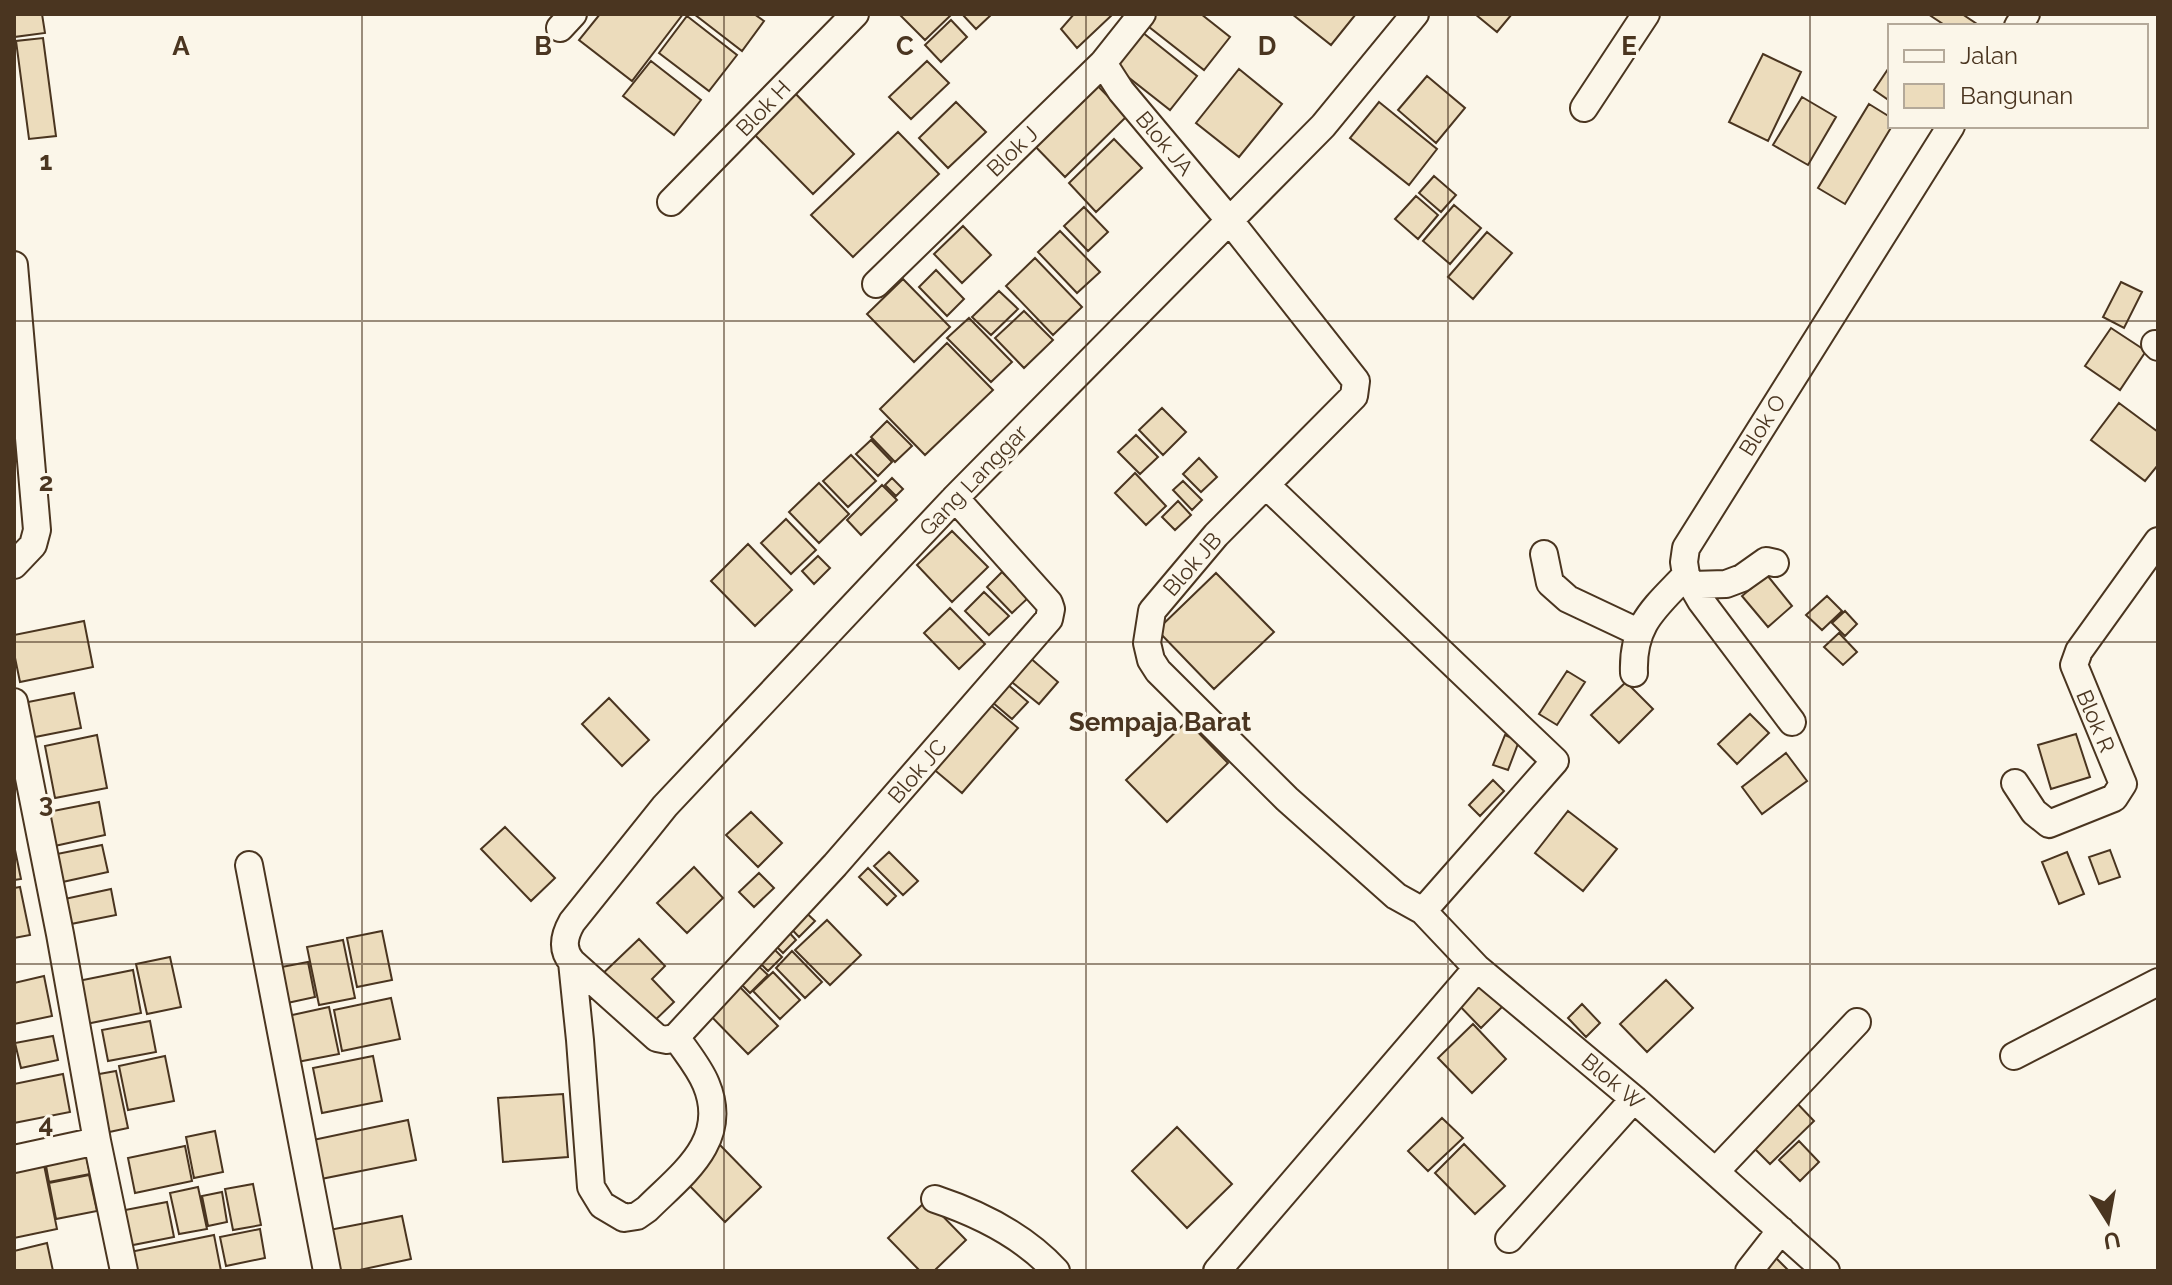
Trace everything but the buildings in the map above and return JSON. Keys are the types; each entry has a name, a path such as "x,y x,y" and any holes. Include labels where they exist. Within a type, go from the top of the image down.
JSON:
{"street":[{"name":"Blok H","path":"671,202 855,14"},
{"name":"Blok J","path":"876,284 1103,63 1142,14"},
{"name":"Gang Langgar","path":"676,1037 707,1087 713,1126 702,1153 647,1209 637,1216 624,1218 602,1205 591,1187 580,1040 572,962 565,955 566,932 665,806 955,498 1323,126 1415,14"},
{"path":"1584,108 1646,14"},
{"name":"Blok JA","path":"1103,63 1121,91 1230,221"},
{"name":"Blok O","path":"1689,580 1684,562 1686,548 1950,128"},
{"name":"Blok JB","path":"1230,221 1356,381 1354,396 1216,535 1152,611 1147,643 1151,660 1158,671 1287,799 1396,896"},
{"path":"14,265 37,530 33,545 14,565"},
{"path":"1266,485 1555,761 1423,911"},
{"name":"Blok JC","path":"676,1037 835,865 1049,619 1049,603 955,498"},
{"name":"Blok R","path":"2015,783 2034,812 2049,824 2114,798 2120,791 2123,784 2074,665 2079,651 2158,541"},
{"path":"1544,554 1550,583 1568,599 1638,632"},
{"path":"1634,673 1633,653 1638,632 1654,609 1689,580 1726,584 1742,578 1766,561 1775,563"},
{"path":"1689,580 1701,601 1792,722"},
{"path":"14,702 19,754 60,934 124,1271"},
{"path":"249,865 327,1271"},
{"name":"Blok W","path":"1396,896 1423,911 1477,968 1634,1099 1826,1271"},
{"path":"572,962 657,1038 672,1040 676,1037"},
{"path":"1217,1271 1477,968"},
{"path":"2014,1056 2158,982"},
{"path":"1716,1171 1857,1022"},
{"path":"1509,1239 1634,1099"},
{"path":"14,1159 97,1141"},
{"path":"935,1199 974,1212 1038,1251 1056,1271"},
{"path":"1749,1271 1781,1230"}],"district":[{"name":"Sempaja Barat","path":"1160,722"}]}
